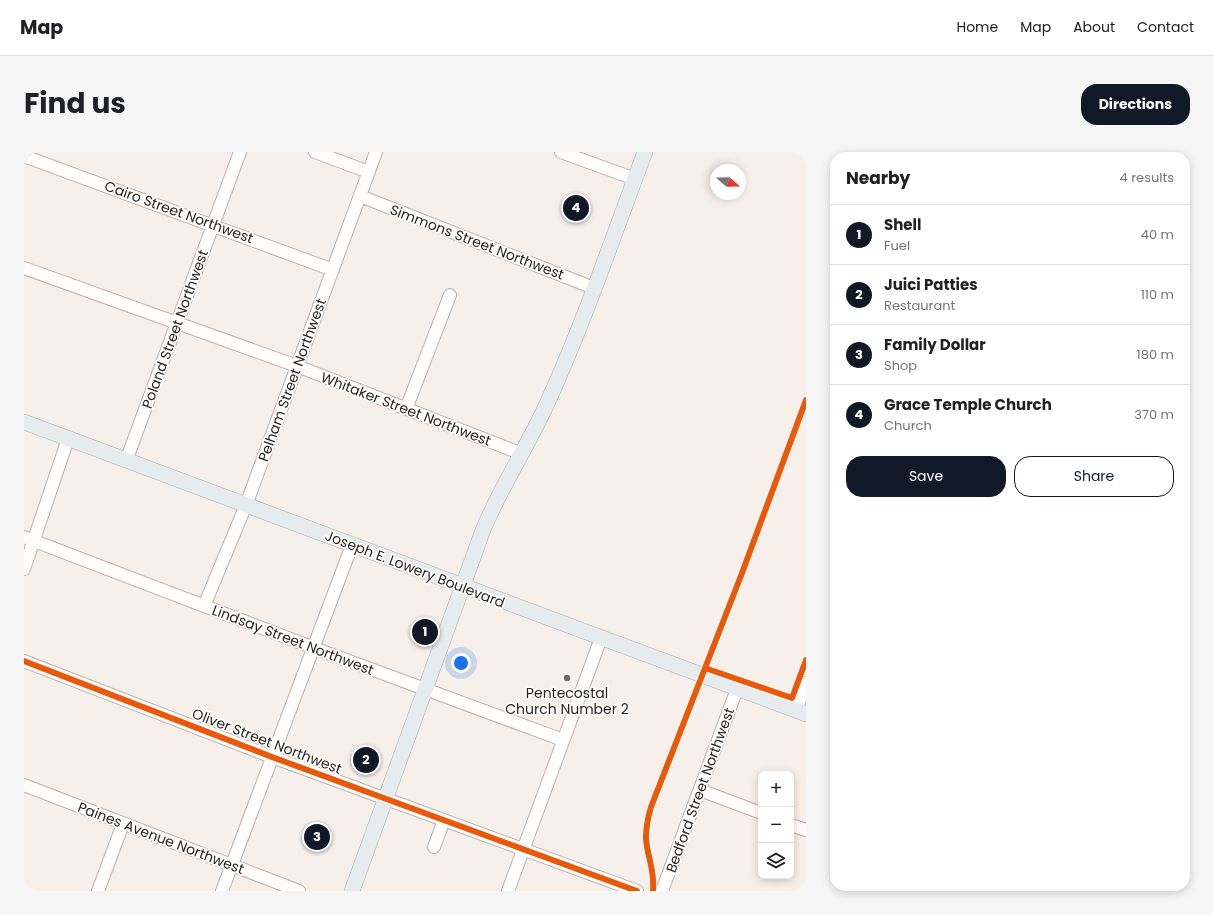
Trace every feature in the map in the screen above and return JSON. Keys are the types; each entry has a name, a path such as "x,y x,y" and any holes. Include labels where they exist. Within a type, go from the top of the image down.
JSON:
{"main road":[{"path":"352,891 487,519 522,454 564,366 645,152"},
{"name":"Joseph E. Lowery Boulevard","path":"24,422 462,587 801,712"}],"street":[{"name":"Poland Street Northwest","path":"126,461 240,152"},
{"path":"315,152 369,172"},
{"name":"Pelham Street Northwest","path":"204,606 246,505 376,152"},
{"path":"561,152 635,179"},
{"name":"Cairo Street Northwest","path":"24,156 213,224 333,270"},
{"name":"Simmons Street Northwest","path":"360,196 594,288"},
{"name":"Whitaker Street Northwest","path":"24,268 297,366 522,454"},
{"path":"406,409 450,295"},
{"path":"24,569 29,539 68,439"},
{"name":"Lindsay Street Northwest","path":"29,539 313,648 563,740"},
{"path":"222,891 352,545"},
{"path":"508,891 601,638"},
{"name":"Oliver Street Northwest","path":"24,661 272,757 638,891"},
{"path":"801,712 806,683"},
{"name":"Bedford Street Northwest","path":"662,891 737,689"},
{"name":"Paines Avenue Northwest","path":"24,785 299,891"},
{"path":"700,790 758,812"},
{"path":"434,847 444,820"},
{"path":"98,891 123,824"},
{"path":"794,826 806,830"}],"cycle path":[{"path":"653,891 653,876 646,838 647,822 651,807 742,573 806,400"},
{"path":"705,668 792,698 806,660"},
{"path":"24,661 272,757 637,891"}],"place":[{"name":"Grace Temple Church","path":"576,208"},
{"name":"Shell","path":"425,632"},
{"name":"Pentecostal Church Number 2","path":"567,678"},
{"name":"Juici Patties","path":"366,760"},
{"name":"Family Dollar","path":"317,837"}]}
